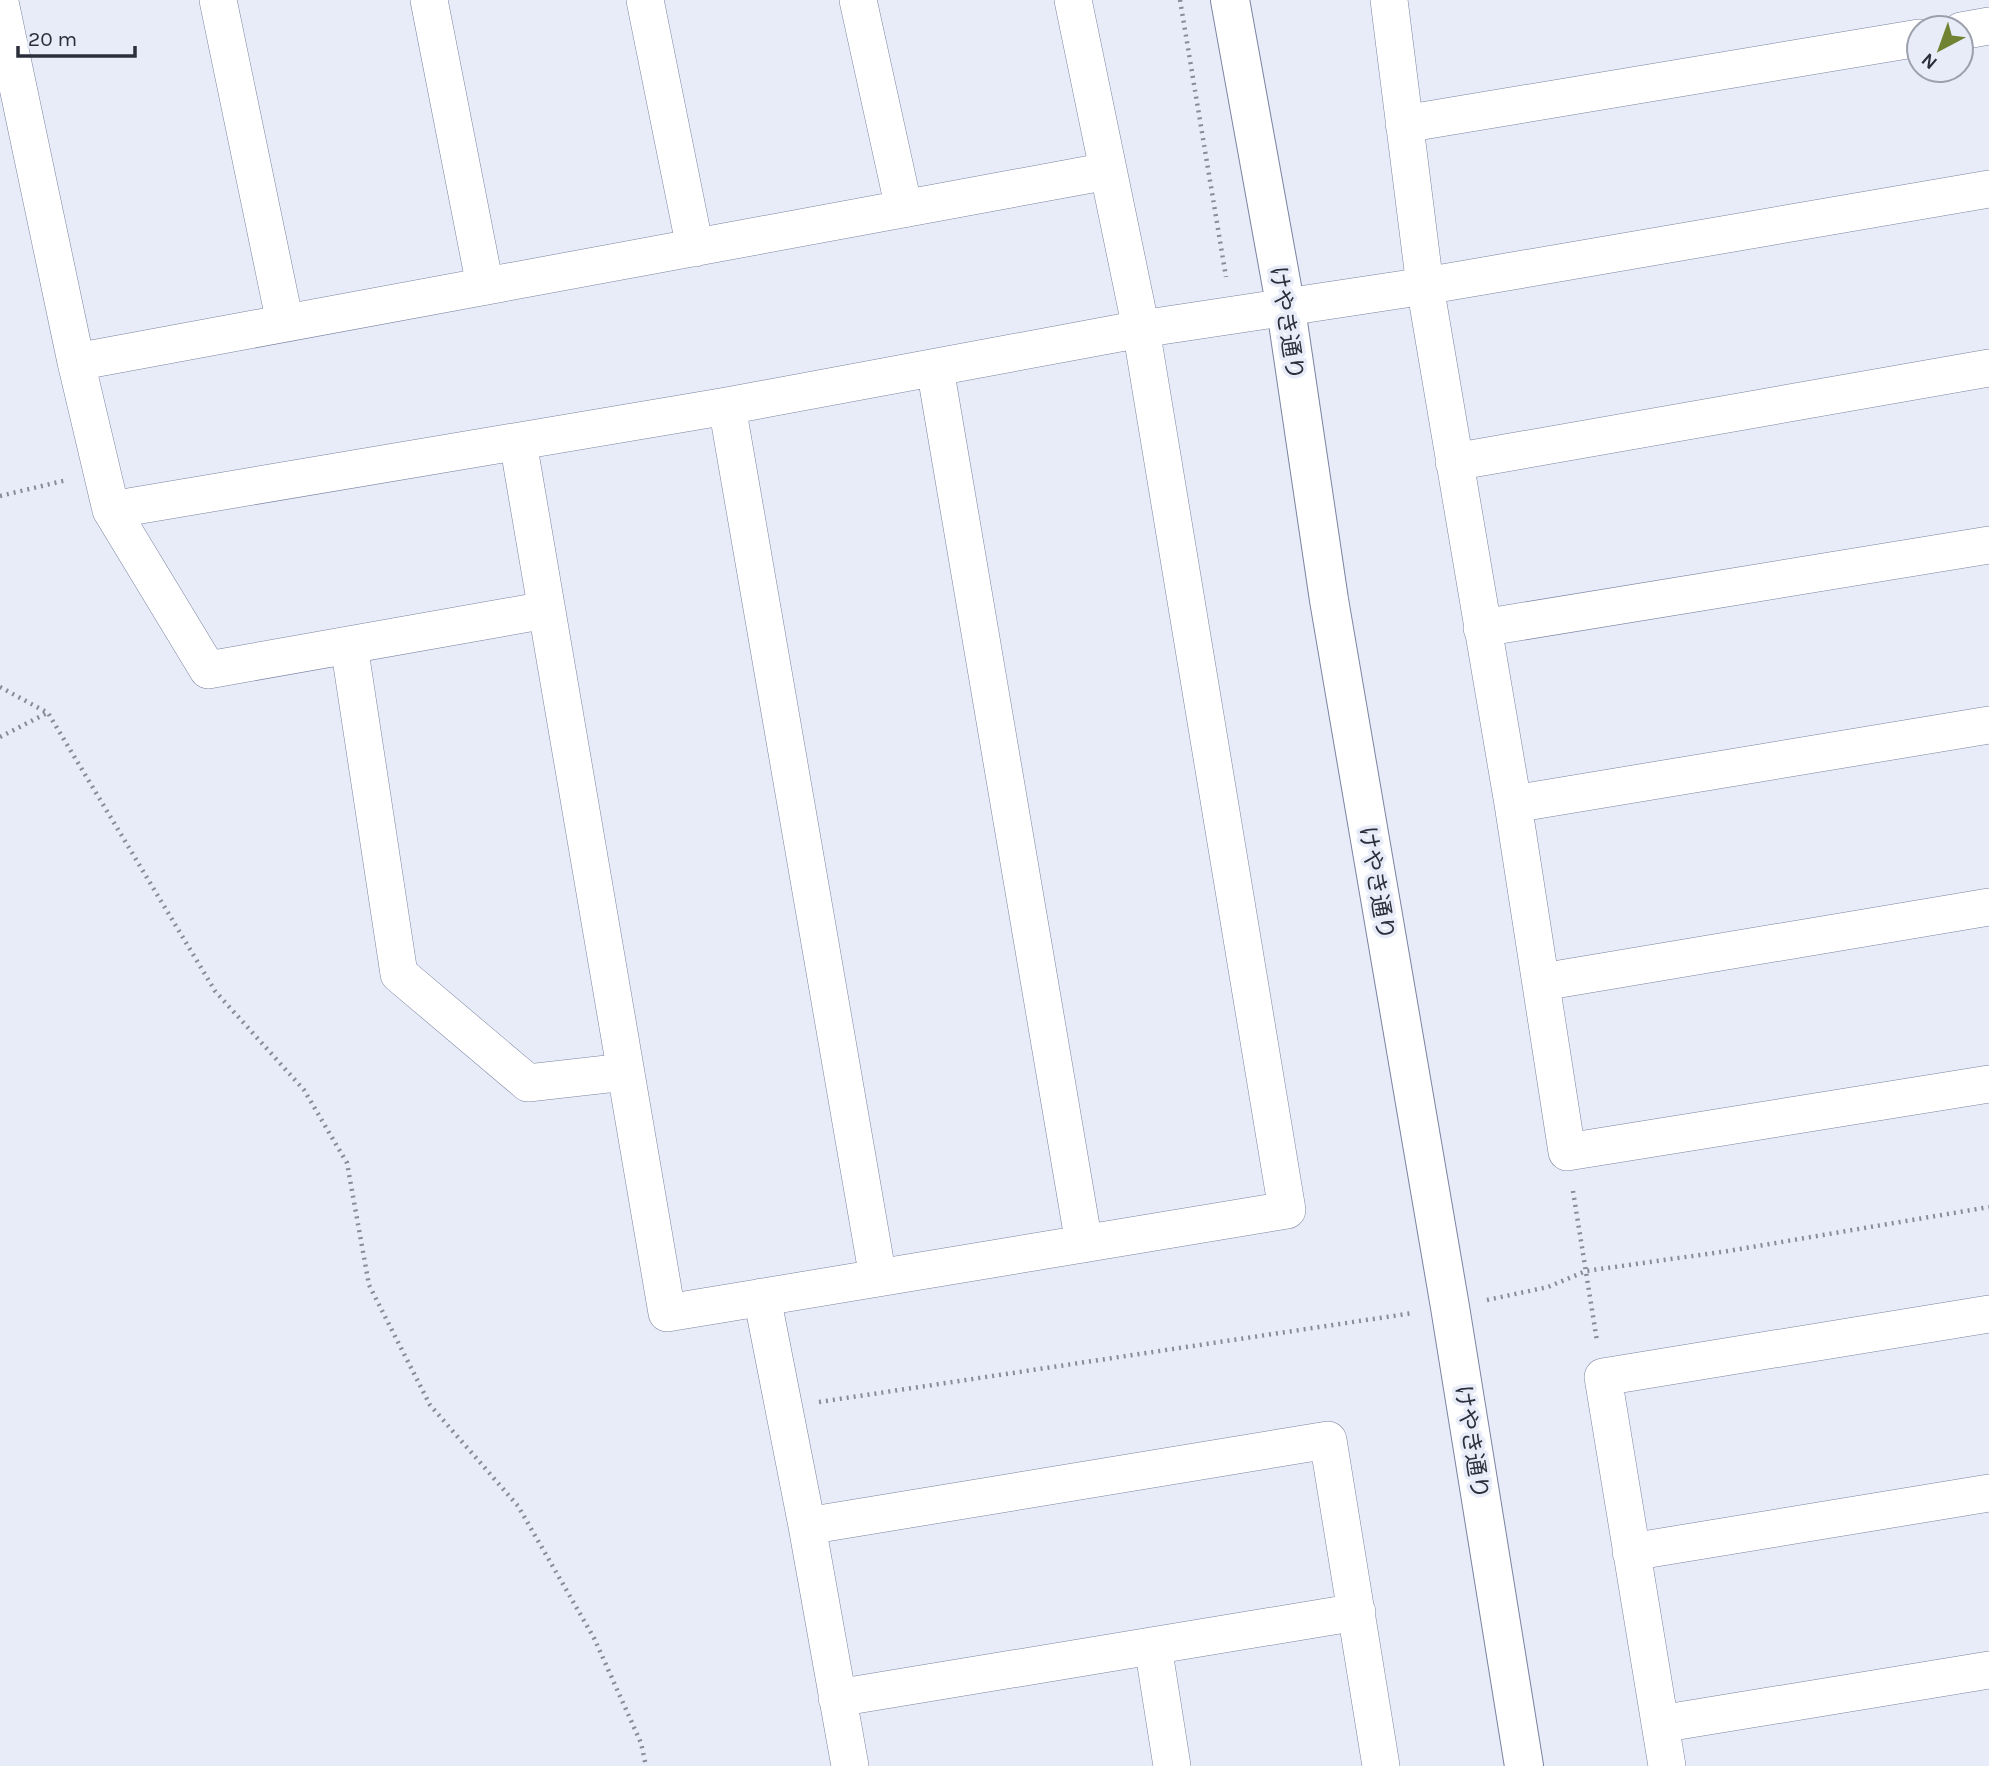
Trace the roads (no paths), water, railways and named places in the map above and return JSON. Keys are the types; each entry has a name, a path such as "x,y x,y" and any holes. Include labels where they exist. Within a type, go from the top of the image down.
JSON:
{"street":[{"path":"218,0 285,323"},
{"path":"429,0 485,286"},
{"path":"645,0 695,248"},
{"path":"859,0 904,209"},
{"path":"518,442 667,1313 1287,1210 1142,330 1073,0"},
{"name":"けやき通り","path":"1230,0 1286,309 1329,600 1450,1307 1524,1766"},
{"path":"1389,0 1425,286 1513,804 1567,1152 1989,1084"},
{"path":"0,2 76,362 111,510 208,670 546,610"},
{"path":"1404,124 1905,40"},
{"path":"76,362 1108,171"},
{"path":"111,510 727,406 1142,330 1425,286 1989,189"},
{"path":"935,368 1084,1244"},
{"path":"1454,462 1989,368"},
{"path":"727,406 878,1278"},
{"path":"1482,628 1989,545"},
{"path":"349,645 398,974 528,1083 625,1072"},
{"path":"1513,804 1989,725"},
{"path":"1542,982 1989,907"},
{"path":"762,1297 850,1766"},
{"path":"1667,1766 1603,1377 1989,1314"},
{"path":"807,1526 1328,1440 1381,1766"},
{"path":"1631,1552 1989,1493"},
{"path":"836,1698 1357,1612"},
{"path":"1153,1646 1172,1766"},
{"path":"1660,1724 1989,1670"}]}
